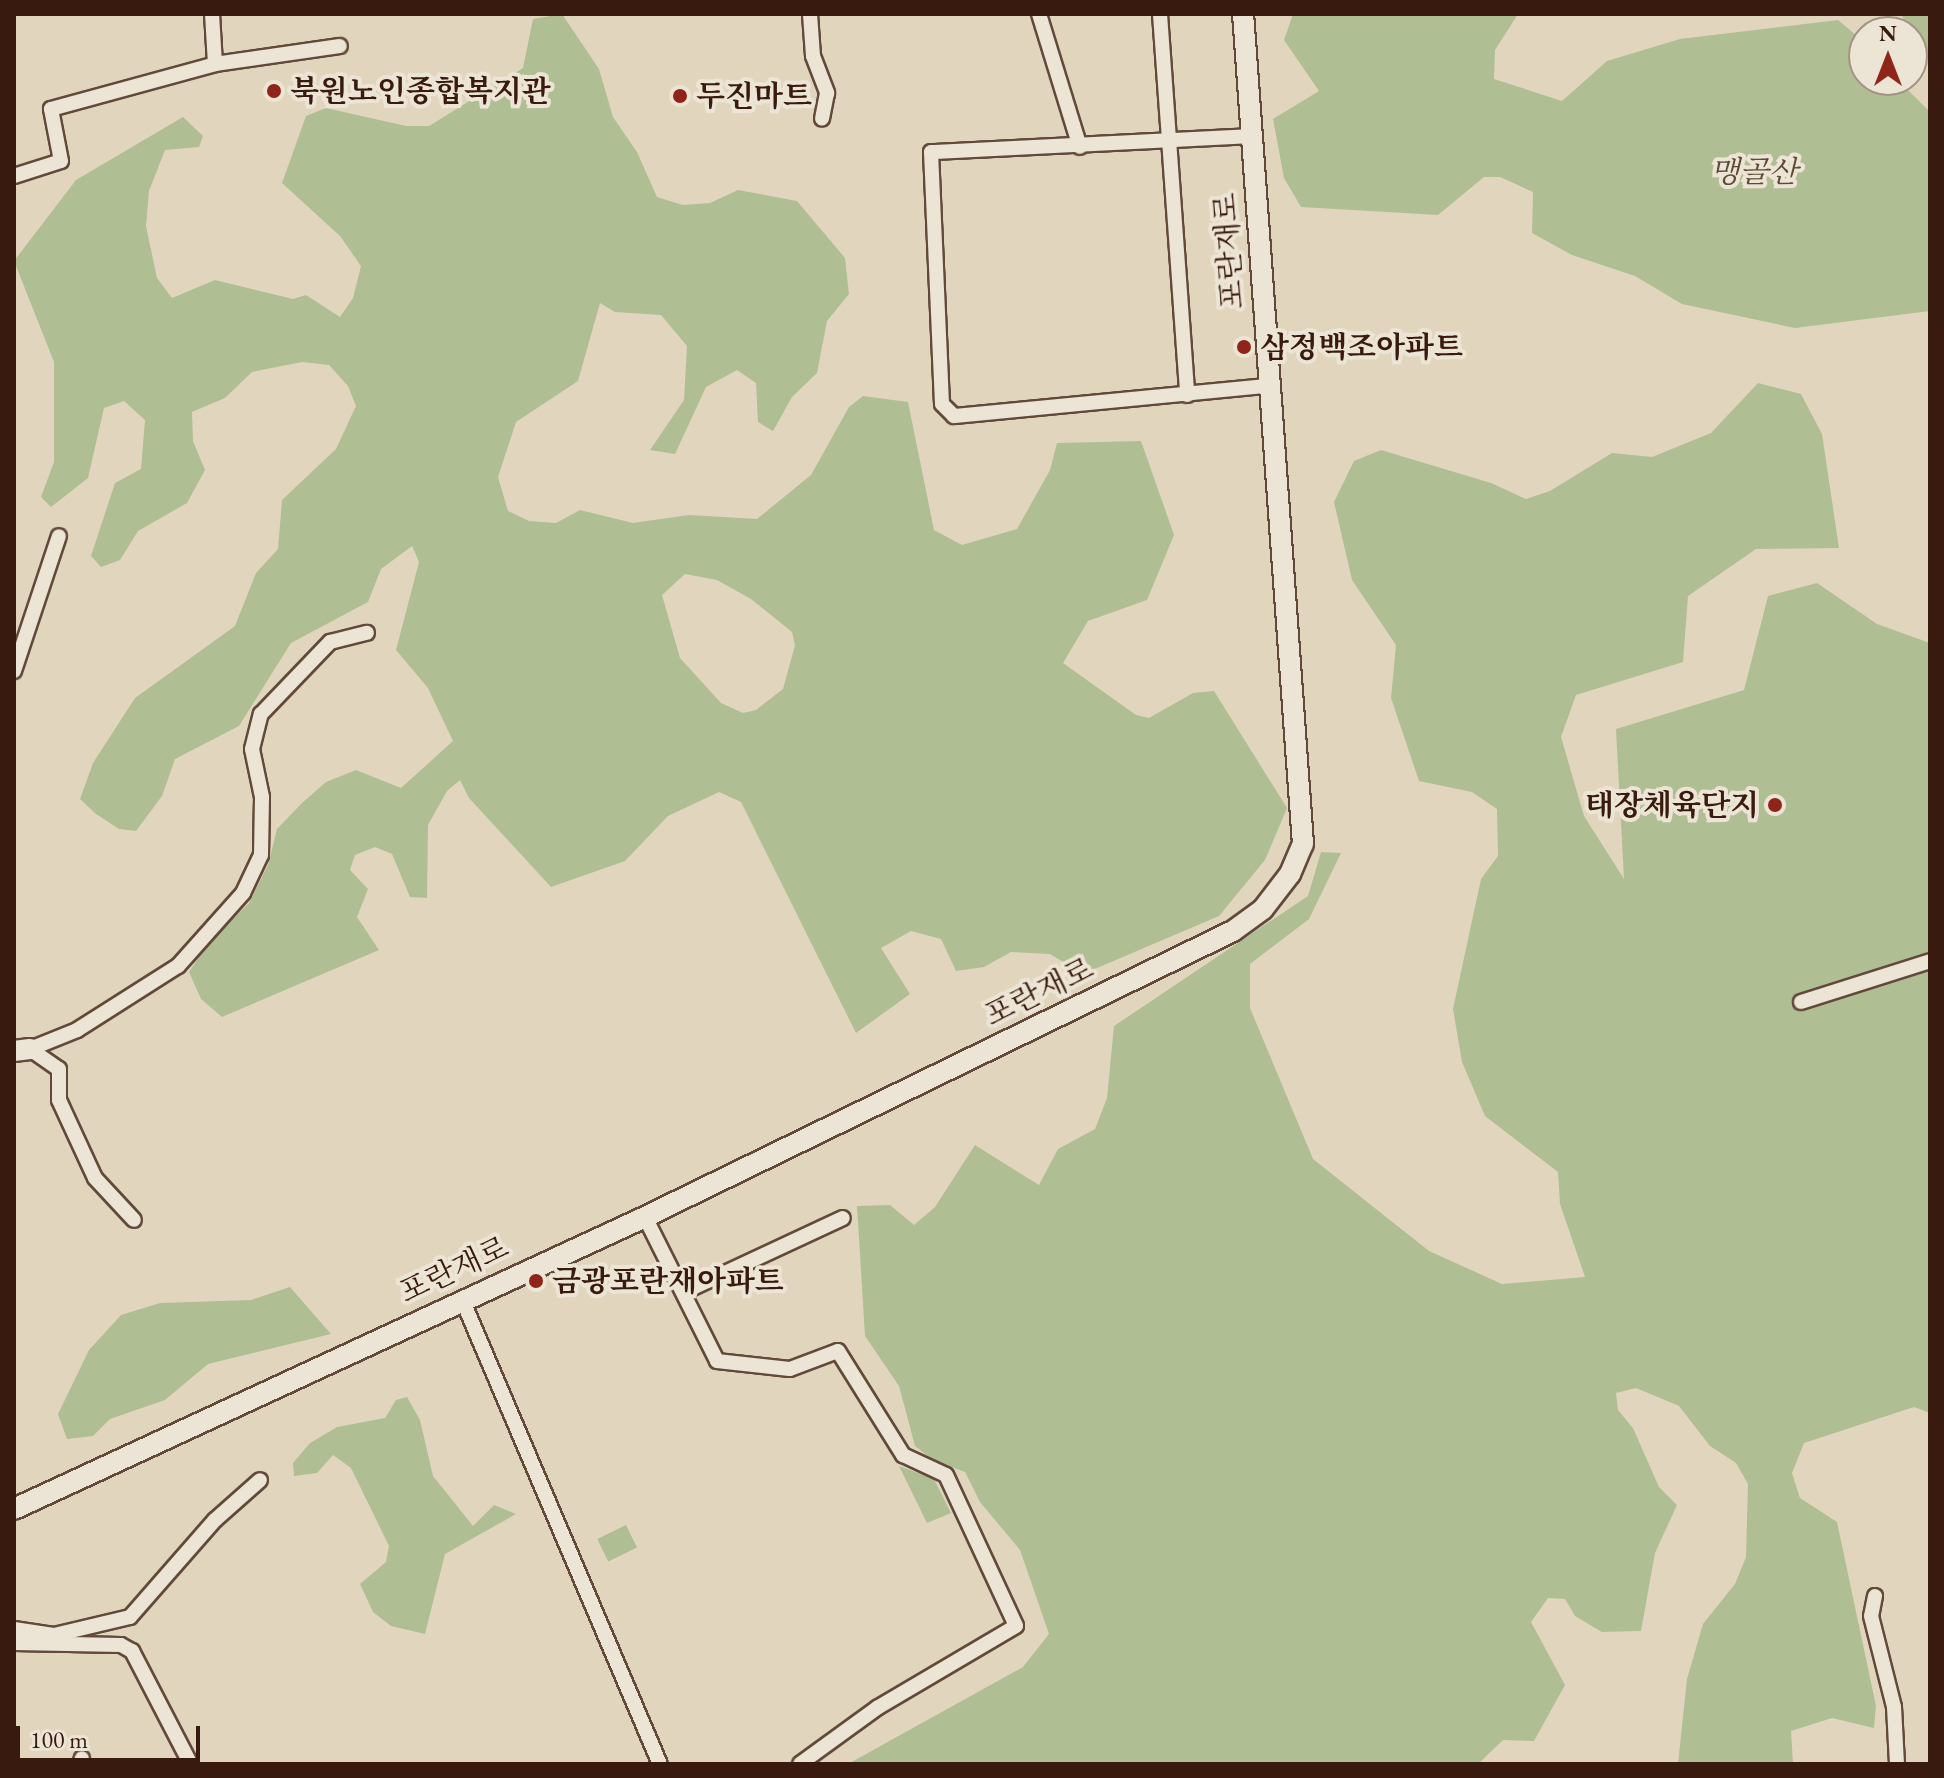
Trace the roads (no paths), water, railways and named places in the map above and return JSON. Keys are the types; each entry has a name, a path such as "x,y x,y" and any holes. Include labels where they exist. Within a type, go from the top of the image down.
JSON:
{"street":[{"path":"212,14 215,64"},
{"path":"810,14 813,56 827,93 822,119"},
{"path":"1039,14 1080,147"},
{"path":"1160,14 1187,395"},
{"name":"포란재로","path":"14,1509 462,1299 645,1217 1233,931 1263,909 1290,874 1303,844 1243,14"},
{"path":"14,176 61,161 51,109 215,64 340,46"},
{"path":"1251,136 1080,147 931,152 942,404 954,416 1268,386"},
{"path":"14,671 59,536"},
{"path":"22,1050 77,1030 178,966 243,893 261,855 262,797 252,749 261,714 330,642 367,633"},
{"path":"1801,1002 1930,961"},
{"path":"22,1050 59,1069 59,1100 95,1178 134,1220"},
{"path":"645,1217 717,1361 790,1369 838,1351 903,1455 946,1475 1016,1626 877,1708 800,1764"},
{"path":"684,1292 843,1218"},
{"path":"462,1299 660,1764"},
{"path":"14,1629 54,1635 130,1617 215,1520 260,1480"},
{"path":"14,1497 37,1498"},
{"path":"14,1517 37,1498"},
{"path":"1875,1596 1871,1616 1894,1707 1897,1764"},
{"path":"14,1643 121,1645 132,1651 189,1761"}],"place":[{"name":"북원노인종합복지관","path":"274,91"},
{"name":"두진마트","path":"680,96"},
{"name":"삼정백조아파트","path":"1244,347"},
{"name":"태장체육단지","path":"1775,805"},
{"name":"금광포란재아파트","path":"536,1281"}],"park label":[{"name":"맹골산","path":"1754,172"}]}
